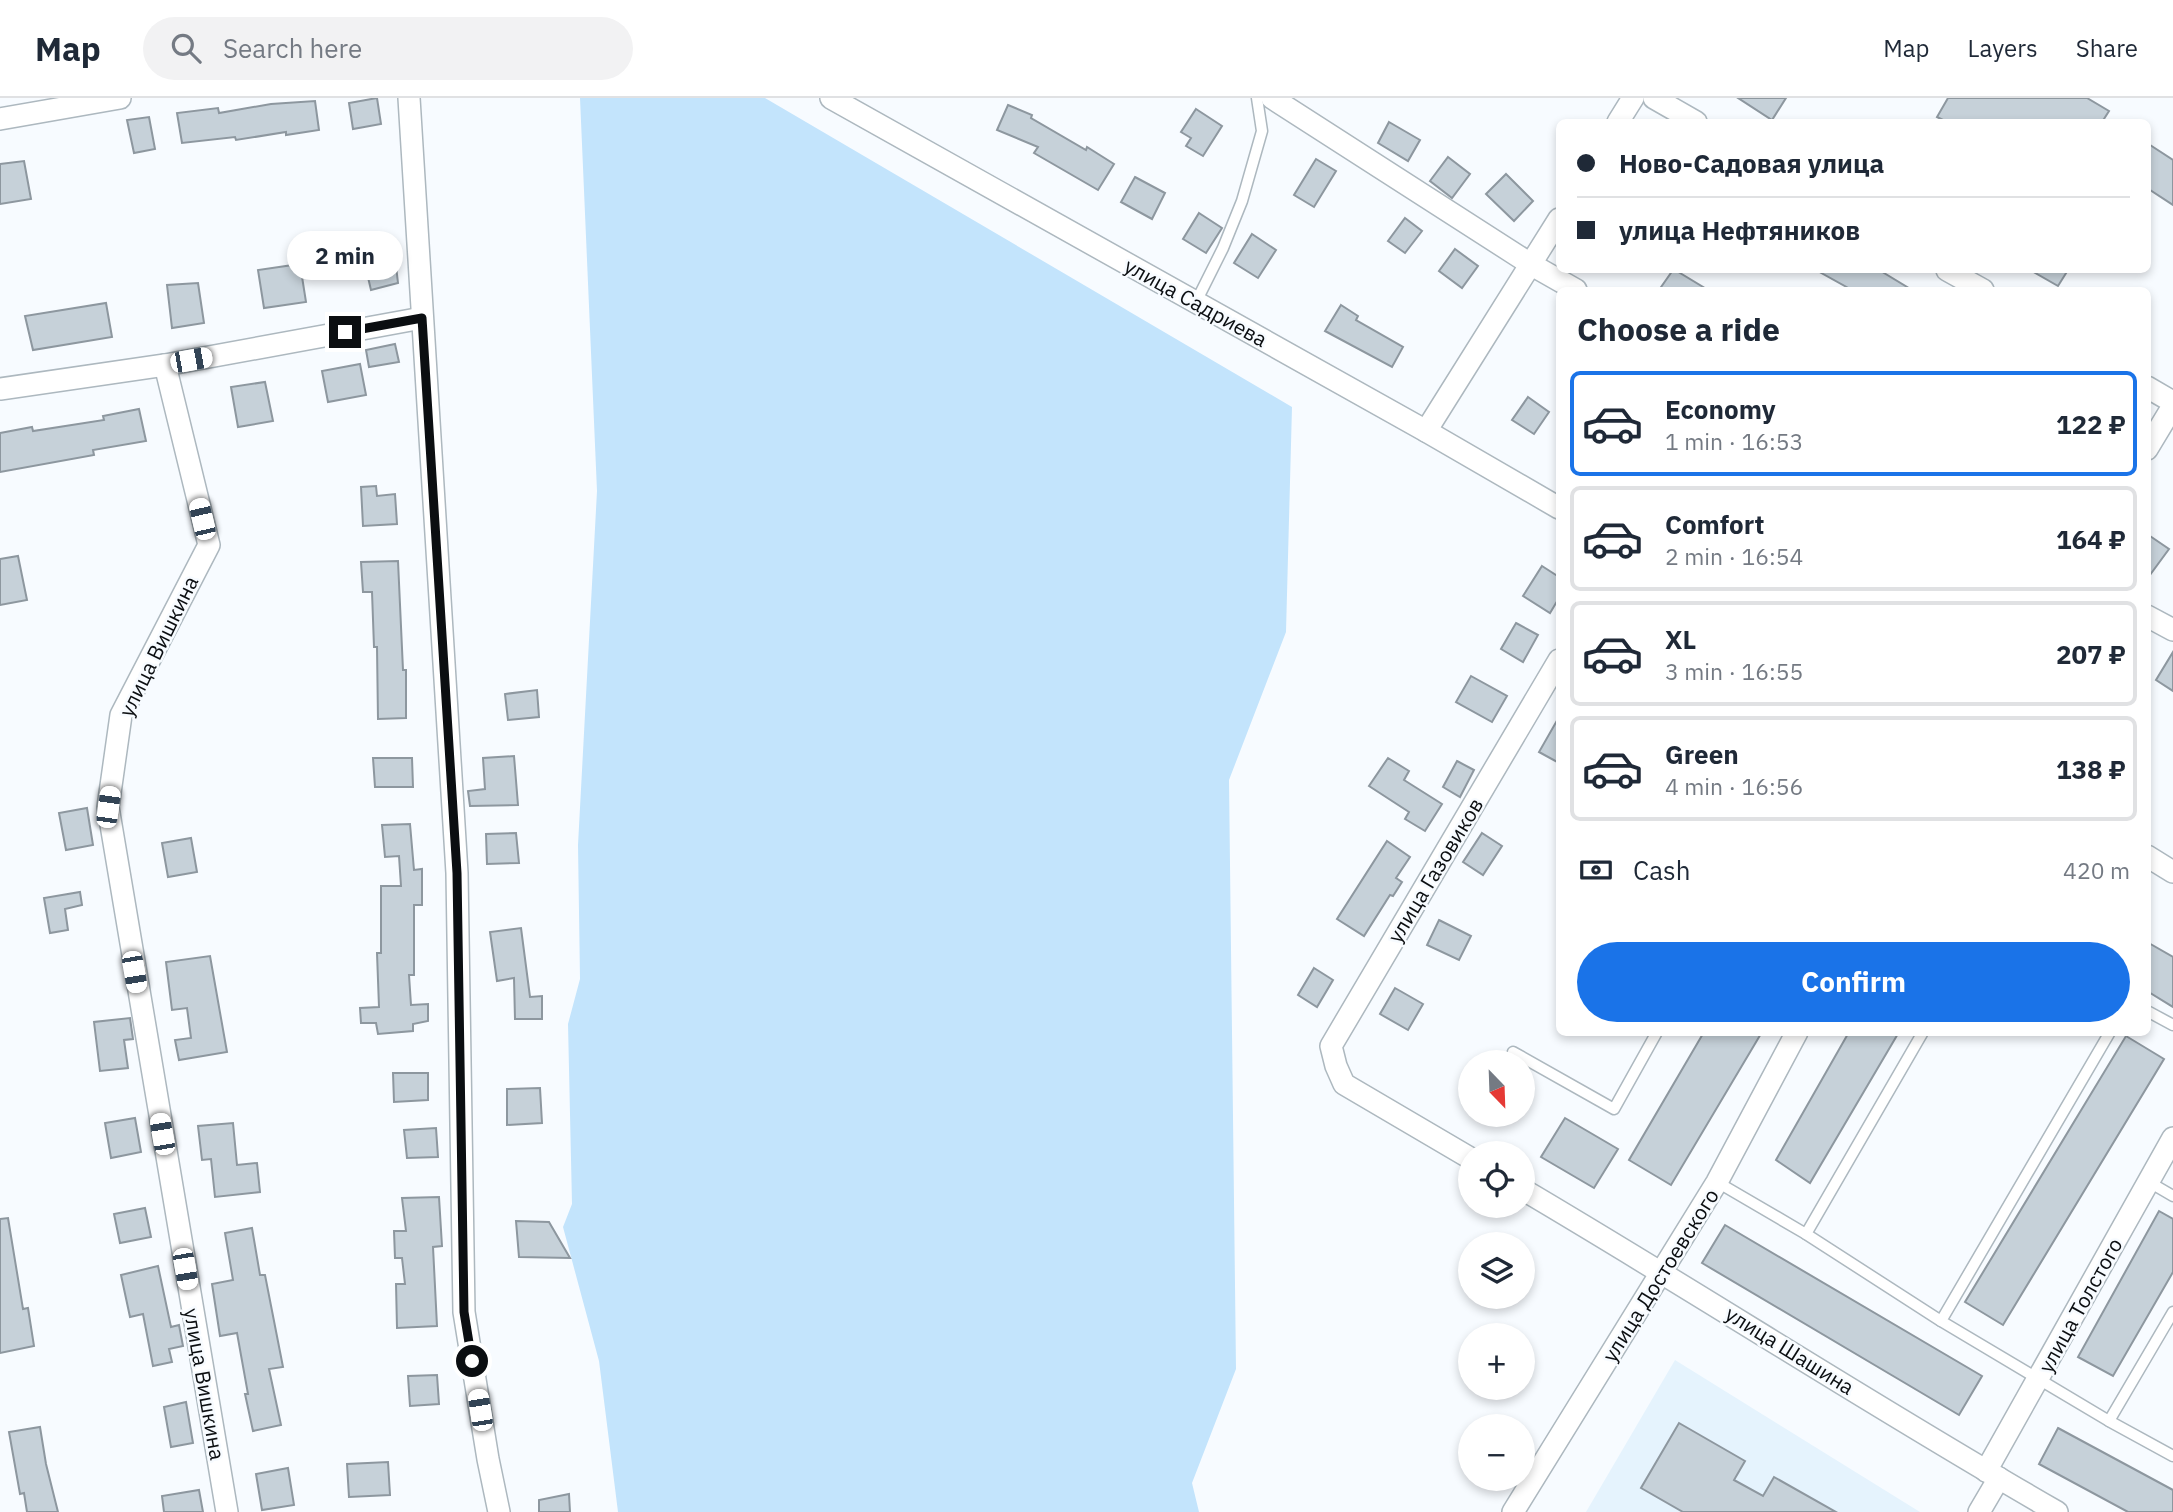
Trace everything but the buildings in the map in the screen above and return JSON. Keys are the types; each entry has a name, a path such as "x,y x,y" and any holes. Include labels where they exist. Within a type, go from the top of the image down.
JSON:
{"street":[{"path":"0,119 120,98"},
{"path":"409,98 457,873 464,1312 499,1512"},
{"name":"улица Садриева","path":"831,98 1556,506"},
{"path":"1272,98 1532,265 1571,287"},
{"path":"1620,119 1633,98"},
{"path":"1654,98 1691,119"},
{"path":"1426,431 1556,224"},
{"path":"1952,273 1978,287"},
{"path":"0,388 165,365 422,318"},
{"name":"улица Вишкина","path":"165,365 209,545 121,715 108,807 227,1512"},
{"path":"2151,390 2173,404 2151,442"},
{"path":"2151,618 2173,630"},
{"name":"улица Газовиков","path":"1458,1151 1344,1084 1331,1046 1556,665"},
{"path":"2151,858 2173,872"},
{"name":"улица Достоевского","path":"1513,1512 1717,1182 1795,1036"},
{"name":"улица Толстого","path":"1979,1512 1992,1475 2039,1379 2173,1138"},
{"name":"улица Шашина","path":"1535,1197 2057,1512"}],"lane":[{"path":"1196,302 1223,248 1242,201 1262,131 1257,98"},
{"path":"2151,1013 2173,1025"},
{"path":"1535,1064 1614,1109 1655,1036"},
{"path":"1806,1234 1921,1036"},
{"path":"1941,1321 2108,1036"},
{"path":"1717,1182 1806,1234 1941,1321 2173,1456"},
{"path":"2149,1182 2173,1195"},
{"path":"2109,1421 2173,1312"}],"shaded area":[{"path":"580,98 765,98 1292,407 1286,632 1229,780 1236,1369 1192,1483 1199,1512 618,1512 599,1361 563,1227 572,1204 568,1024 580,979 578,845 597,491"},
{"path":"1675,1360 1920,1512 1586,1512"}],"route":[{"path":"345,332 422,318 457,873 464,1312 472,1361"}]}
